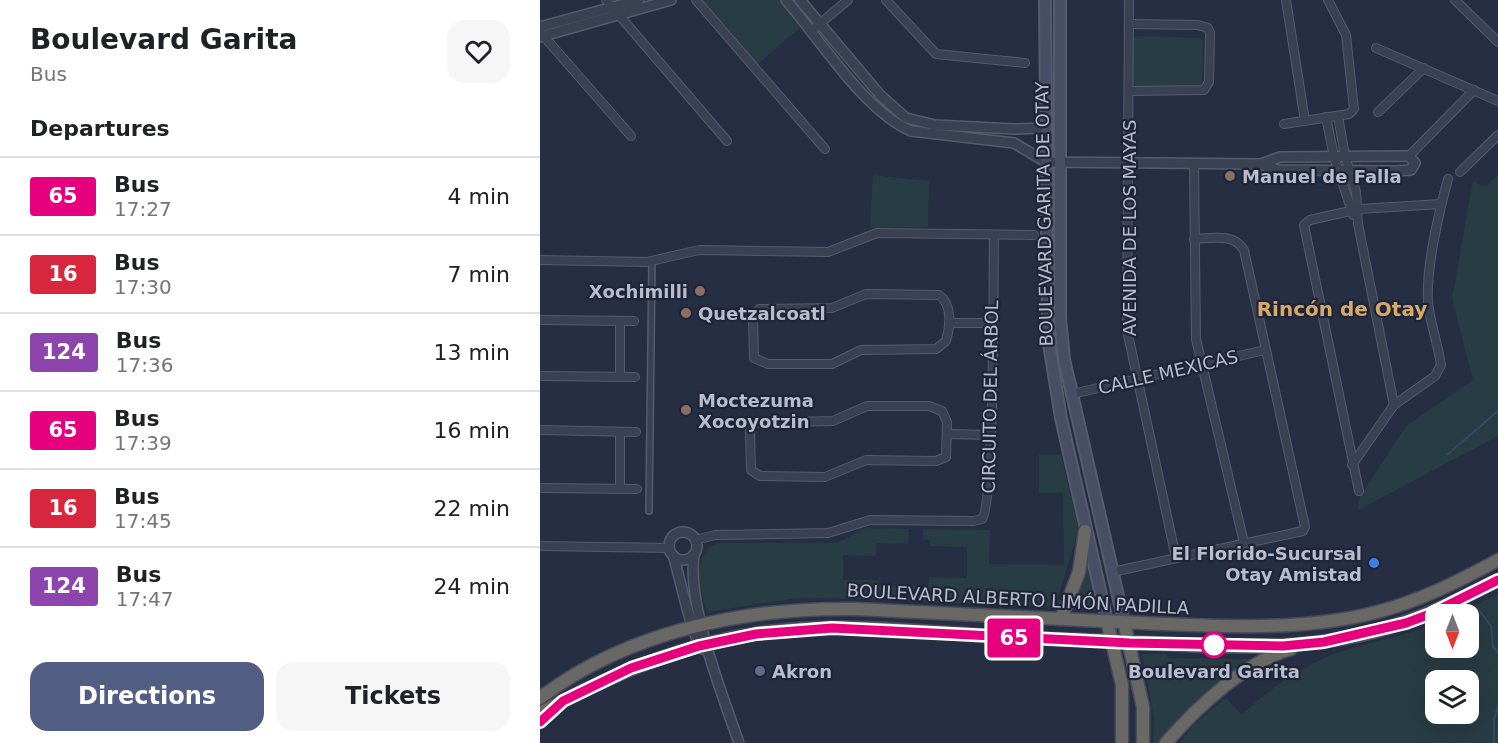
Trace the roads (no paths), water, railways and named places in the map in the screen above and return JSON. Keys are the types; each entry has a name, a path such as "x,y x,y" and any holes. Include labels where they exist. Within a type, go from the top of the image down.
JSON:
{"highway":[{"path":"1061,619 1079,572 1085,531"},
{"name":"BOULEVARD ALBERTO LIMÓN PADILLA","path":"561,683 630,648 698,626 762,614 812,608 1243,626 1309,622 1376,612 1428,595 1498,560"},
{"name":"BOULEVARD ALBERTO LIMÓN PADILLA","path":"563,701 631,668 769,632 832,628 1248,647 1319,643 1406,623 1430,614 1497,580"},
{"path":"1166,743 1213,696 1259,664 1284,651 1319,643 1348,625 1404,608 1428,595"},
{"name":"BOULEVARD GARITA DE OTAY","path":"1107,621 1122,685 1122,743"},
{"name":"BOULEVARD GARITA DE OTAY","path":"1124,622 1143,707 1143,743"},
{"path":"540,698 561,683"},
{"path":"540,713 563,701"}],"main road":[{"name":"BOULEVARD GARITA DE OTAY","path":"1045,0 1048,338 1061,418 1107,621"},
{"name":"BOULEVARD GARITA DE OTAY","path":"1060,0 1060,318 1071,394 1124,622"},
{"name":"BOULEVARD ALBERTO LIMÓN PADILLA","path":"540,690 561,683"},
{"name":"BOULEVARD ALBERTO LIMÓN PADILLA","path":"540,722 563,701"}],"street":[{"path":"606,0 727,141"},
{"path":"616,12 639,0"},
{"path":"631,136 541,33 616,12 671,0"},
{"path":"696,0 825,149"},
{"path":"786,0 872,104 896,124 911,131 1014,143 1046,162 1261,164 1280,157 1408,156 1414,161 1414,169 1396,171 1278,170 1261,164"},
{"path":"800,0 881,96 906,118 920,123 1014,129 1046,128"},
{"path":"811,31 848,0"},
{"path":"886,0 936,54 1025,63"},
{"name":"AVENIDA DE LOS MAYAS","path":"1129,0 1126,321 1136,378 1176,558"},
{"path":"1286,0 1305,121"},
{"path":"1284,124 1353,112 1348,43 1328,0"},
{"path":"1455,0 1498,42"},
{"path":"1129,24 1197,25 1208,28 1210,33 1209,82 1204,90 1129,91"},
{"path":"1377,48 1498,101"},
{"path":"1378,112 1424,68"},
{"path":"1408,156 1474,90"},
{"path":"872,104 881,96"},
{"path":"1338,116 1345,156 1351,170 1359,209 1358,224 1394,405"},
{"path":"1326,117 1334,157 1340,170 1350,211 1358,224"},
{"path":"1014,129 1014,143"},
{"path":"1460,171 1498,135"},
{"path":"1396,156 1396,171"},
{"path":"1194,165 1195,329 1200,364 1244,543"},
{"path":"1352,465 1394,405 1439,372 1442,365 1428,303 1428,289 1441,204 1448,179"},
{"path":"1359,491 1304,228 1310,220 1359,209 1441,204"},
{"path":"540,260 652,261 680,252 699,250 828,252 877,233 1034,235"},
{"name":"CIRCUITO DEL ÁRBOL","path":"695,540 715,535 828,534 870,520 975,522 982,519 988,507 994,235"},
{"path":"1112,572 1303,531 1305,524 1244,250 1240,243 1223,238 1194,239"},
{"path":"649,511 652,261"},
{"path":"866,294 931,294 944,299 949,323 946,341 936,349 865,350 832,364 762,363 754,358 753,352 753,318 755,312 764,308 832,308 866,294"},
{"path":"540,320 634,321"},
{"path":"620,321 620,377"},
{"path":"949,323 992,323"},
{"name":"CALLE MEXICAS","path":"1071,394 1265,350"},
{"path":"540,376 635,377"},
{"path":"867,406 929,406 946,415 947,434 947,451 942,460 866,460 825,477 760,476 755,474 750,464 750,431 754,423 759,422 833,421 867,406"},
{"path":"540,430 636,432"},
{"path":"620,432 620,489"},
{"path":"947,434 991,435"},
{"path":"540,488 637,489"},
{"path":"698,626 693,575 694,555 697,547 691,534 680,532 672,538 671,552 739,743"},
{"path":"540,546 671,552 684,560 694,555"}],"waterway":[{"path":"1448,454 1498,411"},
{"path":"1480,611 1491,626 1493,647 1498,652"},
{"path":"1494,743 1494,720 1498,706"}],"place":[{"name":"Manuel de Falla","path":"1230,176"},
{"name":"Xochimilli","path":"700,291"},
{"name":"Quetzalcoatl","path":"686,313"},
{"name":"Moctezuma Xocoyotzin","path":"686,410"},
{"name":"El Florido-Sucursal Otay Amistad","path":"1374,563"},
{"name":"Boulevard Garita","path":"1214,645"},
{"name":"Akron","path":"760,671"}],"district":[{"name":"Rincón de Otay","path":"1342,309"}]}
